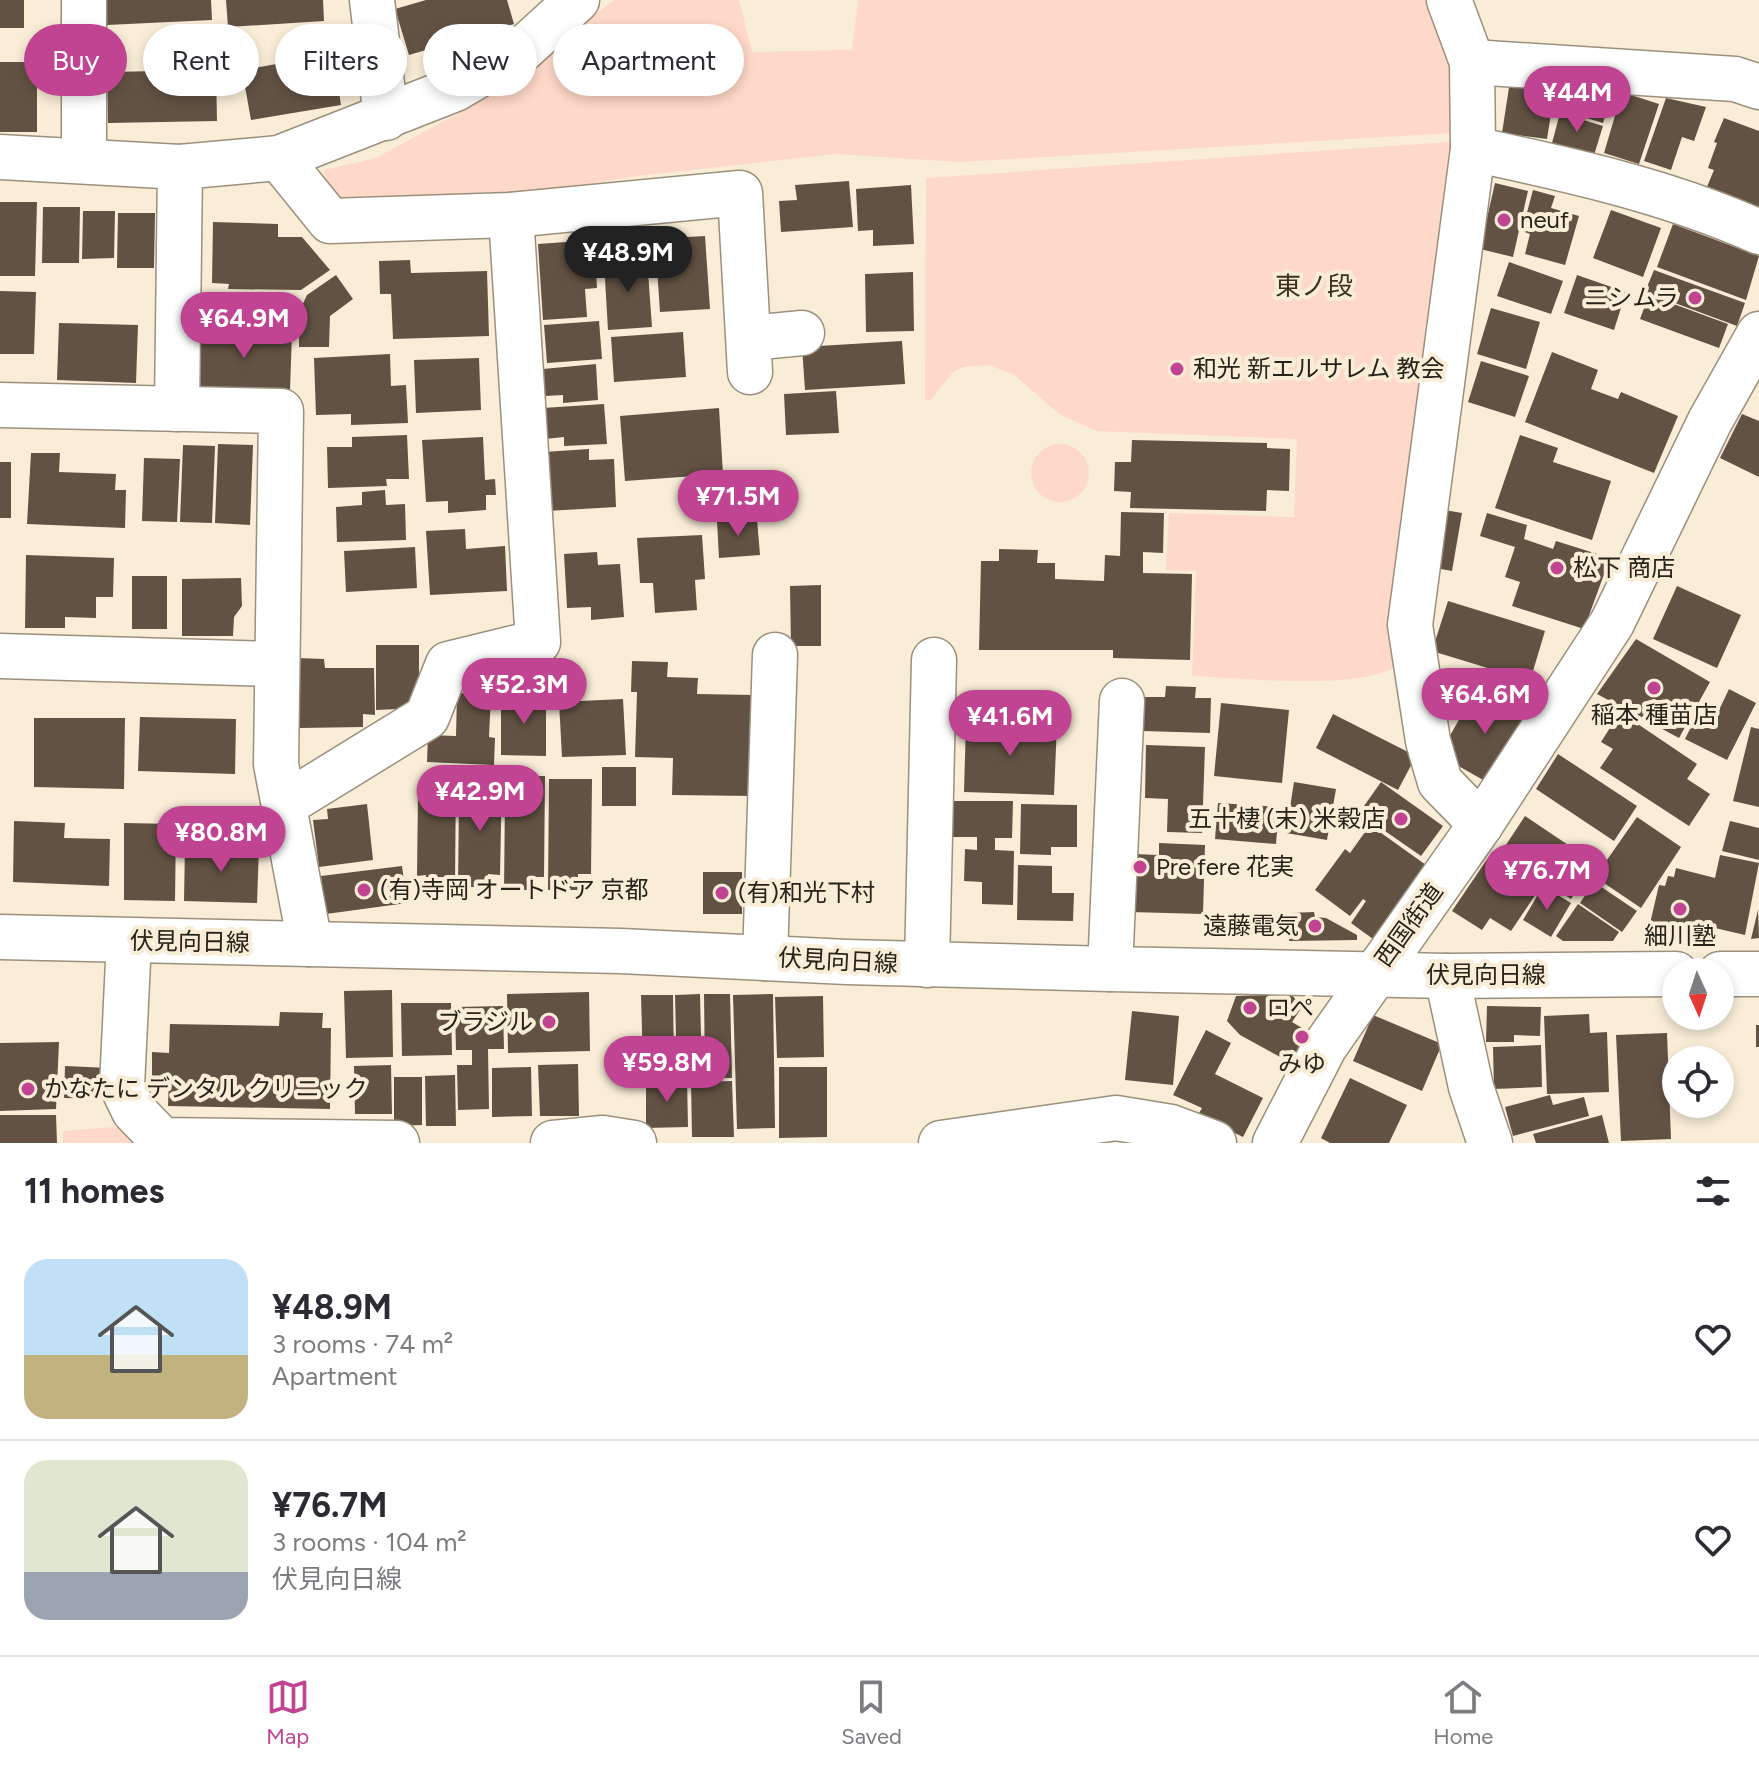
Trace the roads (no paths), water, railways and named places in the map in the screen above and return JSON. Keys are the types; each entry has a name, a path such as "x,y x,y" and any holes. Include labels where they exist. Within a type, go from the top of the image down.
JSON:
{"street":[{"path":"84,0 84,159"},
{"path":"372,0 386,118"},
{"path":"0,157 84,159 180,167 279,158 455,89 523,49 577,0"},
{"path":"1449,0 1472,62 1473,149 1410,625 1428,741 1440,782 1481,824"},
{"path":"1472,62 1735,79 1759,87"},
{"path":"1473,149 1602,177 1714,212 1759,232"},
{"path":"279,158 330,221 511,215 740,193 750,355 802,333"},
{"path":"177,409 180,167"},
{"path":"284,805 427,717 448,664 538,642 511,215"},
{"name":"西国街道","path":"1283,1140 1325,1046 1481,824 1612,623 1710,421 1759,334"},
{"path":"0,405 281,411 276,764 310,944"},
{"path":"765,958 775,655"},
{"path":"0,656 276,664"},
{"path":"927,965 934,660"},
{"path":"1110,969 1122,701"},
{"name":"伏見向日線","path":"0,937 1373,975 1662,974"},
{"path":"129,941 122,1086 134,1111 162,1140 397,1143"},
{"path":"1734,974 1759,974"},
{"path":"1447,976 1471,1087 1490,1143"},
{"path":"941,1143 1116,1118 1171,1127 1214,1143"},
{"path":"553,1143 603,1138 634,1143"}],"place":[{"name":"neuf","path":"1504,220"},
{"name":"ニシムラ","path":"1695,298"},
{"name":"和光 新エルサレム 教会","path":"1177,369"},
{"name":"松下 商店","path":"1557,568"},
{"name":"稲本 種苗店","path":"1654,688"},
{"name":"五十棲 (末) 米穀店","path":"1401,819"},
{"name":"Pre fere 花実","path":"1140,867"},
{"name":"(有)寺岡 オートドア 京都","path":"364,890"},
{"name":"(有)和光下村","path":"722,893"},
{"name":"細川塾","path":"1680,909"},
{"name":"遠藤電気","path":"1315,926"},
{"name":"ロぺ","path":"1250,1008"},
{"name":"ブラジル","path":"549,1022"},
{"name":"みゆ","path":"1302,1037"},
{"name":"かなたに デンタル クリニック","path":"28,1089"}],"district":[{"name":"東ノ段","path":"1314,286"}]}
